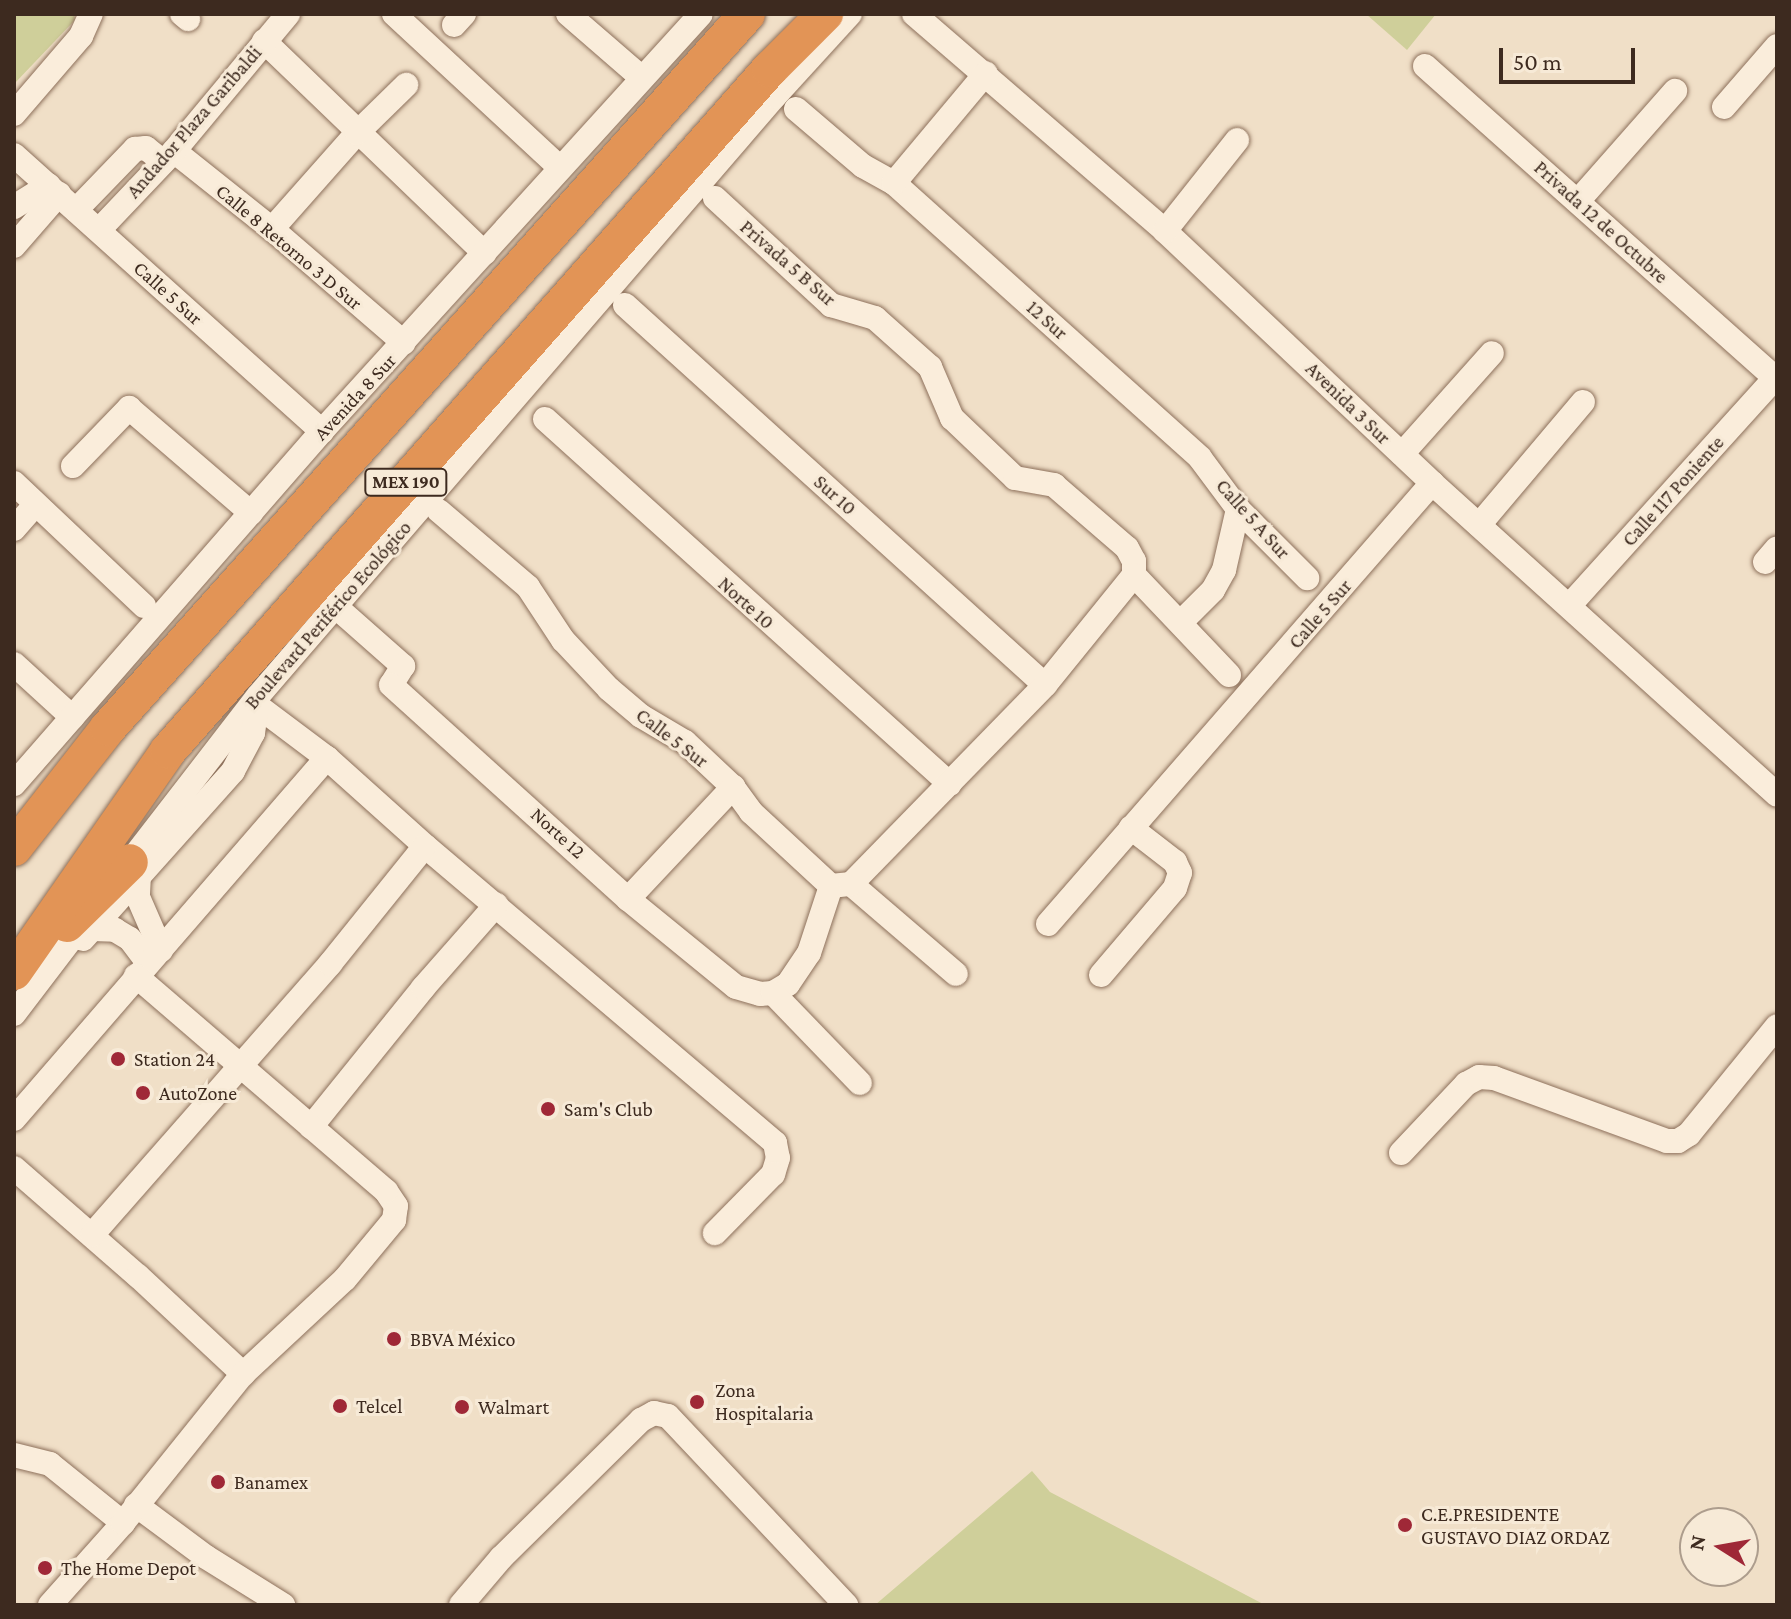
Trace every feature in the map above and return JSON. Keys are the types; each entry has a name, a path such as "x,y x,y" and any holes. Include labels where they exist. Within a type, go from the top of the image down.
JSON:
{"highway":[{"name":"MEX 190","path":"14,848 108,728 747,14"},
{"name":"Boulevard Periférico Ecológico","path":"14,973 168,751 770,69 825,14"},
{"path":"14,807 108,728"},
{"path":"14,973 134,869"}],"street":[{"path":"14,114 81,36 91,14"},
{"name":"Andador Plaza Garibaldi","path":"99,230 169,157 288,14"},
{"path":"394,14 553,161"},
{"path":"568,14 642,78"},
{"name":"Avenida 8 Sur","path":"14,784 322,431 701,14"},
{"name":"Boulevard Periférico Ecológico","path":"14,1014 134,869 258,701 335,606 775,96 850,14"},
{"name":"Avenida 3 Sur","path":"914,14 986,73 1165,231 1432,483 1777,795"},
{"path":"264,41 484,253"},
{"path":"1724,107 1777,46"},
{"name":"Privada 12 de Octubre","path":"1425,66 1776,378"},
{"path":"894,183 986,73"},
{"path":"272,229 357,133 406,85"},
{"path":"1578,201 1675,91"},
{"name":"12 Sur","path":"796,109 863,166 894,183 1200,458"},
{"path":"1165,231 1237,140"},
{"path":"14,246 61,196 135,149 146,148 169,157"},
{"name":"Calle 5 Sur","path":"14,155 322,431"},
{"name":"Calle 8 Retorno 3 D Sur","path":"169,157 272,229 404,343"},
{"path":"14,207 61,196"},
{"name":"Privada 5 B Sur","path":"715,198 831,305 875,318 930,367 952,418 1015,478 1054,485 1127,548 1134,561 1134,575 1229,675"},
{"name":"Sur 10","path":"625,305 1045,685"},
{"path":"1402,454 1492,353"},
{"name":"Calle 117 Poniente","path":"1569,606 1776,378"},
{"path":"1479,525 1583,402"},
{"path":"73,466 129,408 251,513"},
{"name":"Norte 10","path":"545,419 950,784"},
{"name":"Calle 5 A Sur","path":"1200,458 1238,509 1307,578"},
{"path":"14,483 144,606"},
{"name":"Calle 5 Sur","path":"1048,924 1432,483"},
{"path":"14,529 36,504"},
{"path":"1181,622 1213,590 1224,570 1238,509"},
{"name":"Calle 5 Sur","path":"439,511 528,587 563,640 609,689 641,716 685,742 733,787 751,812 956,974"},
{"path":"860,1083 773,993 788,984 801,969 841,885 950,784 1045,685 1134,575"},
{"name":"Norte 12","path":"335,606 403,666 391,685 628,899 745,992 773,993"},
{"path":"14,664 72,717"},
{"path":"258,701 775,1143 778,1158 773,1174 715,1233"},
{"path":"14,1119 327,758"},
{"path":"628,899 733,787"},
{"path":"1101,975 1175,888 1180,873 1175,862 1131,828"},
{"path":"92,1235 182,1128 242,1065 425,846"},
{"path":"134,869 149,963"},
{"path":"14,1014 92,929 134,869"},
{"path":"311,1127 423,988 496,905"},
{"path":"50,1605 243,1374 345,1279 394,1220 396,1206 386,1191 242,1065 130,939 115,930 92,929"},
{"path":"1401,1153 1466,1084 1479,1077 1494,1078 1667,1141 1678,1141 1689,1134 1777,1026"},
{"path":"14,1168 243,1374"},
{"path":"461,1605 501,1558 641,1420 654,1413 668,1416 846,1605"},
{"path":"14,1455 50,1464 283,1605"}],"green space":[{"path":"14,14 74,14 75,20 14,84"},
{"path":"1366,14 1436,14 1407,50"},
{"path":"1032,1471 1050,1492 1265,1605 875,1605"}],"place":[{"name":"Station 24","path":"118,1059"},
{"name":"AutoZone","path":"143,1093"},
{"name":"Sam's Club","path":"548,1109"},
{"name":"BBVA México","path":"394,1339"},
{"name":"Zona Hospitalaria","path":"697,1402"},
{"name":"Telcel","path":"340,1406"},
{"name":"Walmart","path":"462,1407"},
{"name":"Banamex","path":"218,1482"},
{"name":"C.E.PRESIDENTE GUSTAVO DIAZ ORDAZ","path":"1405,1525"},
{"name":"The Home Depot","path":"45,1568"}]}
